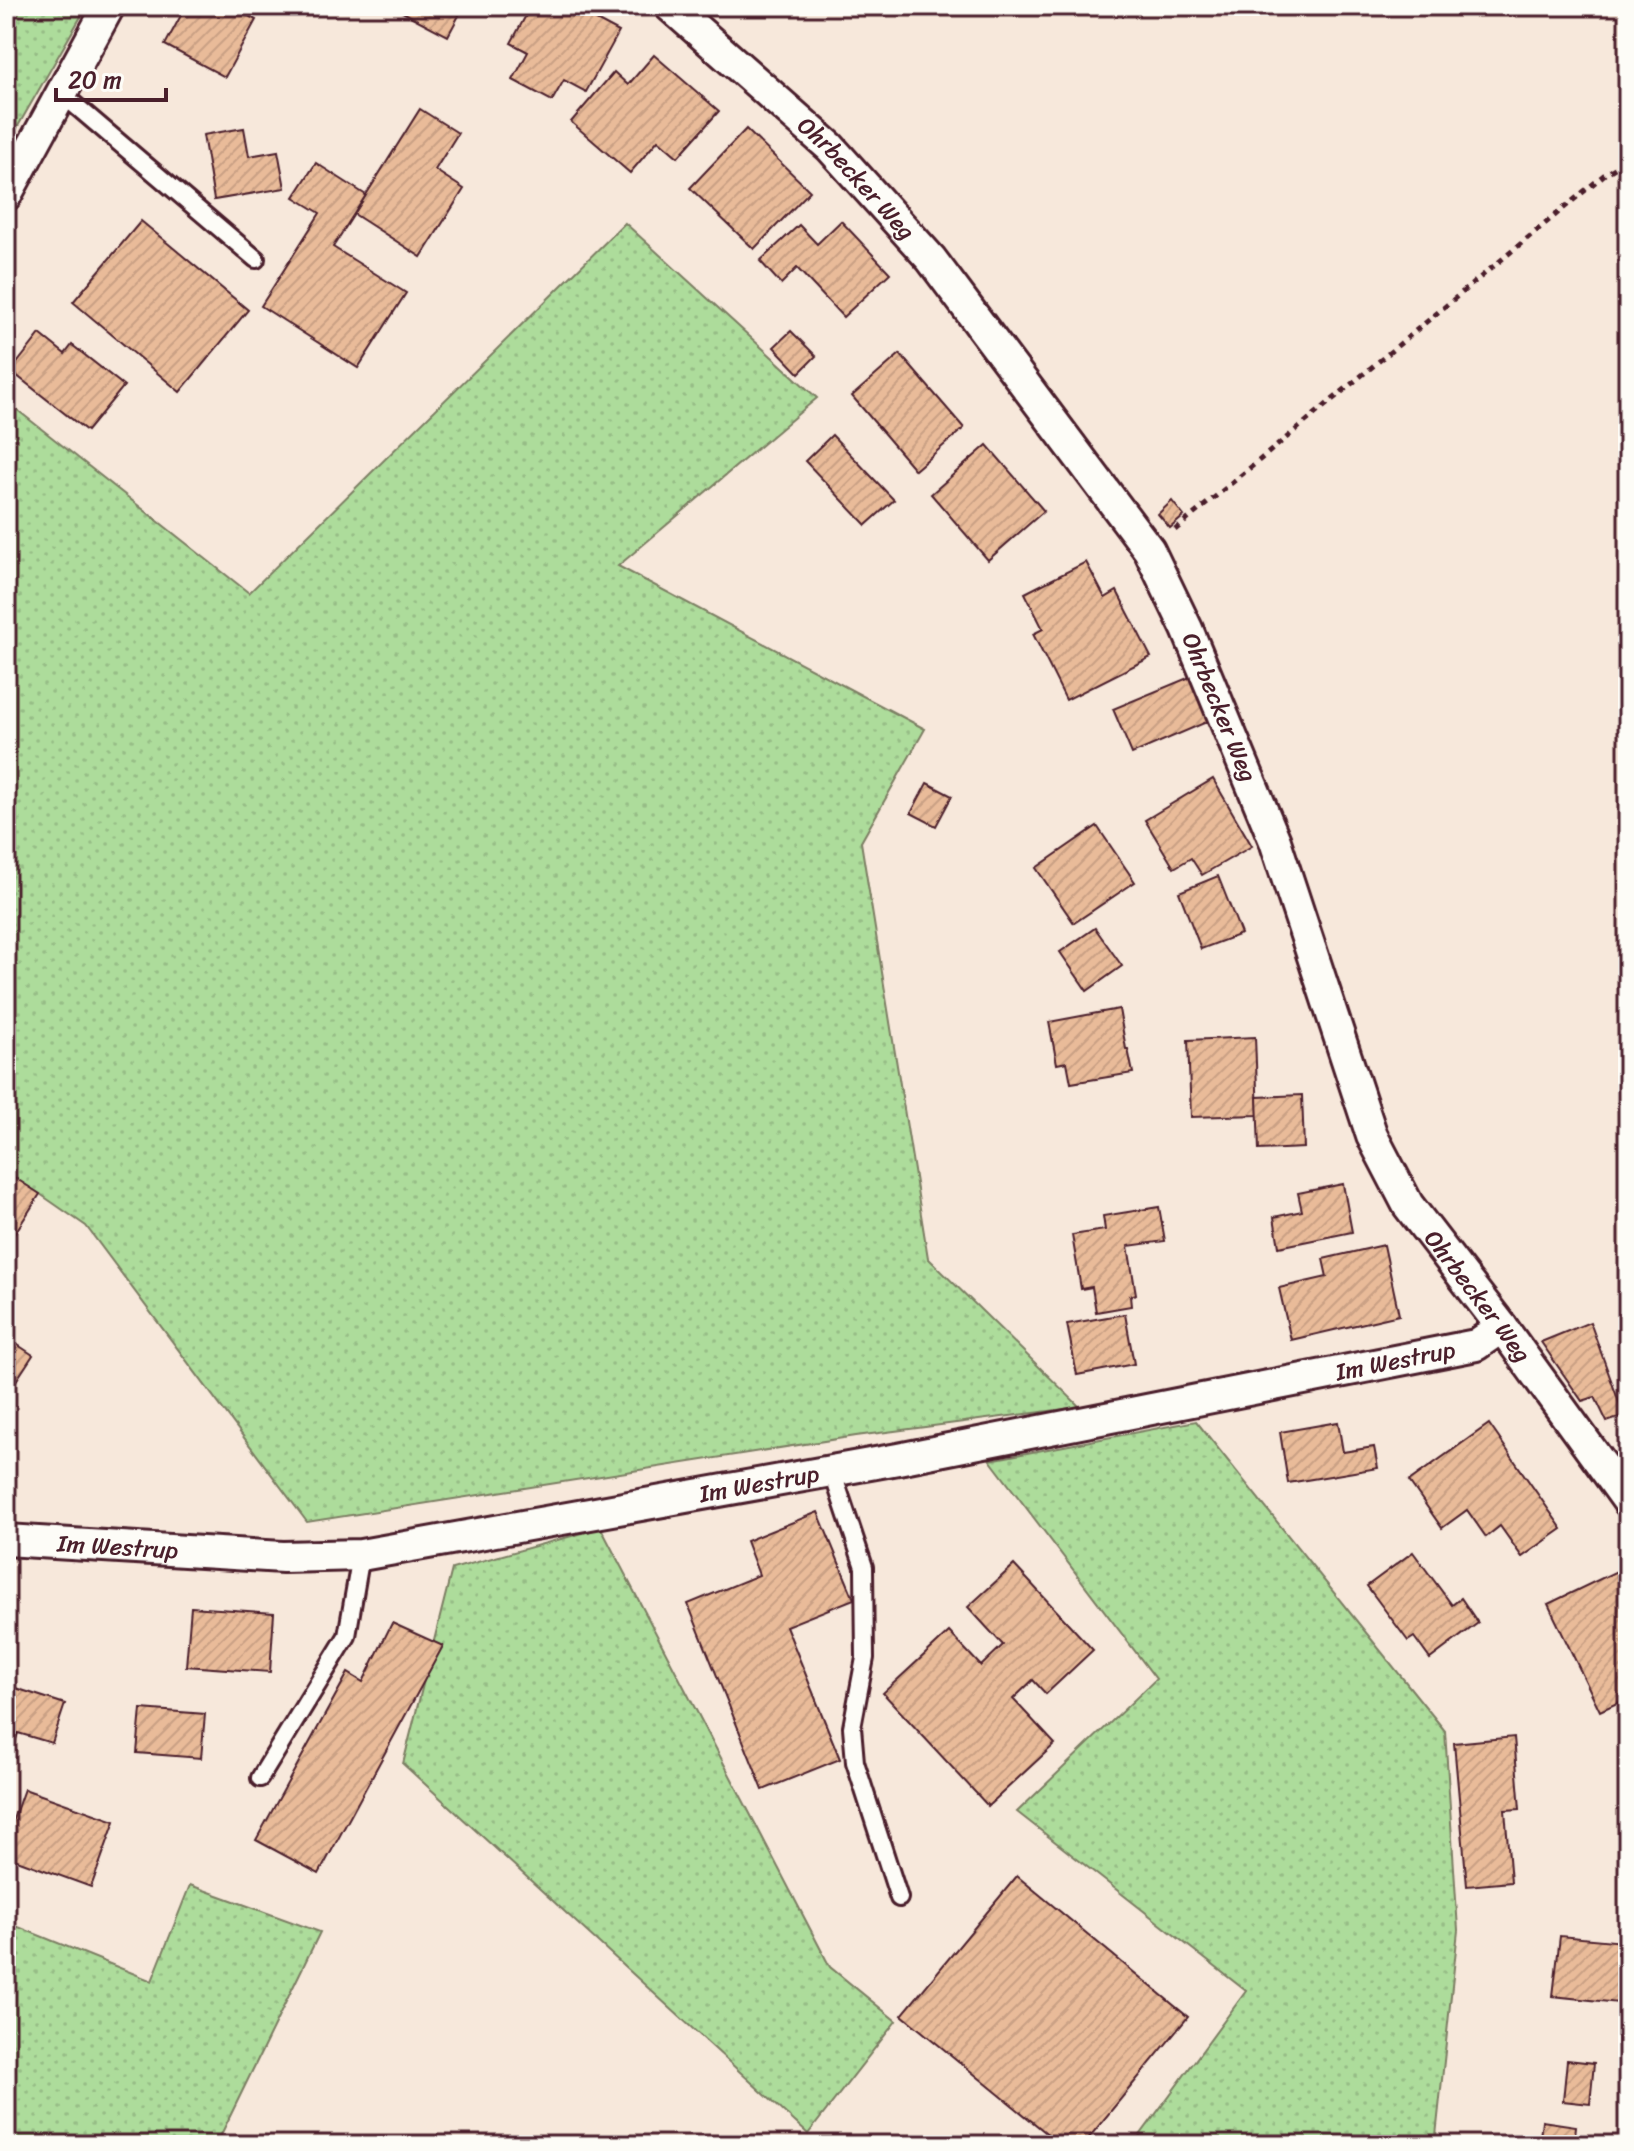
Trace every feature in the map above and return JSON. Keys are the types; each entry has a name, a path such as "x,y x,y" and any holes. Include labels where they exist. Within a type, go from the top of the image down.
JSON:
{"street":[{"path":"6,195 109,6"},
{"name":"Ohrbecker Weg","path":"670,6 830,147 931,259 1149,550 1187,629 1275,841 1372,1136 1408,1205 1502,1327 1628,1501"},
{"name":"Im Westrup","path":"6,1540 283,1557 361,1555 832,1471 1476,1345 1502,1327"}],"lane":[{"path":"62,94 256,259"},
{"path":"832,1471 864,1567 865,1658 852,1727 855,1762 899,1898"},
{"path":"260,1778 347,1636 361,1555"}],"path":[{"path":"1149,550 1605,174 1628,160"}],"green space":[{"path":"6,6 87,6 6,147"},
{"path":"625,223 817,398 618,566 925,729 861,842 928,1258 1080,1407 856,1436 307,1522 86,1226 6,1173 6,401 249,593"},
{"path":"1196,1421 1445,1731 1458,1930 1435,2145 1133,2145 1246,1991 1017,1812 1156,1679 990,1460"},
{"path":"601,1528 830,1967 896,2021 808,2134 403,1764 452,1569"},
{"path":"190,1885 320,1932 216,2145 6,2145 6,1922 152,1981"}],"building":[{"path":"186,6 230,6 256,20 225,77 165,45"},
{"path":"391,6 464,6 448,36"},
{"path":"531,6 570,6 619,32 586,92 564,80 552,101 513,80 528,52 511,43"},
{"path":"654,55 719,111 678,157 658,140 630,173 571,122 614,72 628,85"},
{"path":"420,109 458,133 435,170 464,189 421,257 354,214"},
{"path":"244,128 249,156 278,151 285,188 214,200 203,135"},
{"path":"746,129 810,191 754,249 690,188"},
{"path":"316,163 366,195 333,247 406,293 358,368 261,306 320,213 294,197"},
{"path":"141,221 248,310 180,392 73,302"},
{"path":"841,221 890,273 843,317 797,268 781,284 760,261 799,225 817,244"},
{"path":"791,331 816,356 799,373 774,347"},
{"path":"40,334 65,354 72,345 124,386 87,431 11,371"},
{"path":"900,354 964,428 915,470 852,396"},
{"path":"832,435 894,500 866,525 805,461"},
{"path":"987,445 1044,511 988,560 931,494"},
{"path":"1172,501 1184,516 1170,528 1158,514"},
{"path":"1086,562 1105,598 1117,591 1151,657 1066,700 1033,634 1043,629 1025,593"},
{"path":"1190,677 1209,721 1132,754 1113,709"},
{"path":"1213,779 1252,846 1202,875 1191,858 1174,868 1145,820"},
{"path":"927,783 952,796 936,826 911,813"},
{"path":"1097,826 1135,882 1074,923 1036,868"},
{"path":"1218,876 1241,934 1201,949 1179,892"},
{"path":"1095,928 1122,966 1087,991 1060,952"},
{"path":"1119,1009 1133,1073 1071,1083 1067,1062 1057,1064 1049,1022"},
{"path":"1255,1037 1258,1115 1191,1117 1188,1040"},
{"path":"1302,1095 1304,1148 1259,1150 1257,1097"},
{"path":"6,1172 40,1194 6,1247"},
{"path":"1343,1184 1352,1232 1279,1247 1274,1217 1302,1211 1298,1193"},
{"path":"1159,1207 1165,1241 1128,1246 1136,1294 1130,1296 1131,1306 1096,1312 1092,1287 1081,1289 1072,1235 1105,1230 1103,1216"},
{"path":"1384,1245 1399,1315 1291,1340 1279,1288 1327,1277 1323,1259"},
{"path":"1125,1314 1134,1364 1077,1375 1067,1324"},
{"path":"1590,1322 1624,1416 1607,1422 1595,1397 1582,1401 1541,1342"},
{"path":"6,1337 33,1355 6,1396"},
{"path":"1338,1422 1343,1452 1374,1447 1378,1468 1288,1483 1280,1432"},
{"path":"1489,1424 1562,1529 1522,1557 1500,1526 1486,1537 1467,1510 1442,1528 1409,1481"},
{"path":"818,1512 854,1599 786,1626 840,1759 763,1790 688,1604 759,1575 746,1541"},
{"path":"1413,1552 1452,1605 1461,1598 1478,1623 1430,1659 1414,1637 1408,1641 1367,1586"},
{"path":"1014,1565 1093,1650 1046,1694 1033,1680 1013,1699 1055,1744 988,1806 883,1693 949,1632 981,1666 1003,1645 968,1607"},
{"path":"1623,1568 1628,1577 1628,1698 1600,1711 1548,1604"},
{"path":"191,1607 274,1613 270,1672 186,1666"},
{"path":"392,1623 443,1646 319,1874 256,1840 348,1673 363,1682"},
{"path":"6,1685 65,1704 52,1743 18,1733 12,1752 6,1750"},
{"path":"141,1709 205,1714 201,1758 137,1753"},
{"path":"1628,1730 1628,1831 1627,1831 1619,1731"},
{"path":"1514,1737 1520,1809 1505,1810 1511,1882 1467,1886 1454,1743"},
{"path":"24,1789 115,1821 91,1887 6,1856 6,1839"},
{"path":"1017,1876 1188,2017 1083,2145 1061,2145 902,2015"},
{"path":"1628,1903 1628,2004 1553,1996 1560,1936 1624,1942"},
{"path":"1567,2060 1594,2063 1590,2104 1563,2101"},
{"path":"1542,2121 1576,2126 1574,2145 1539,2145"}]}
